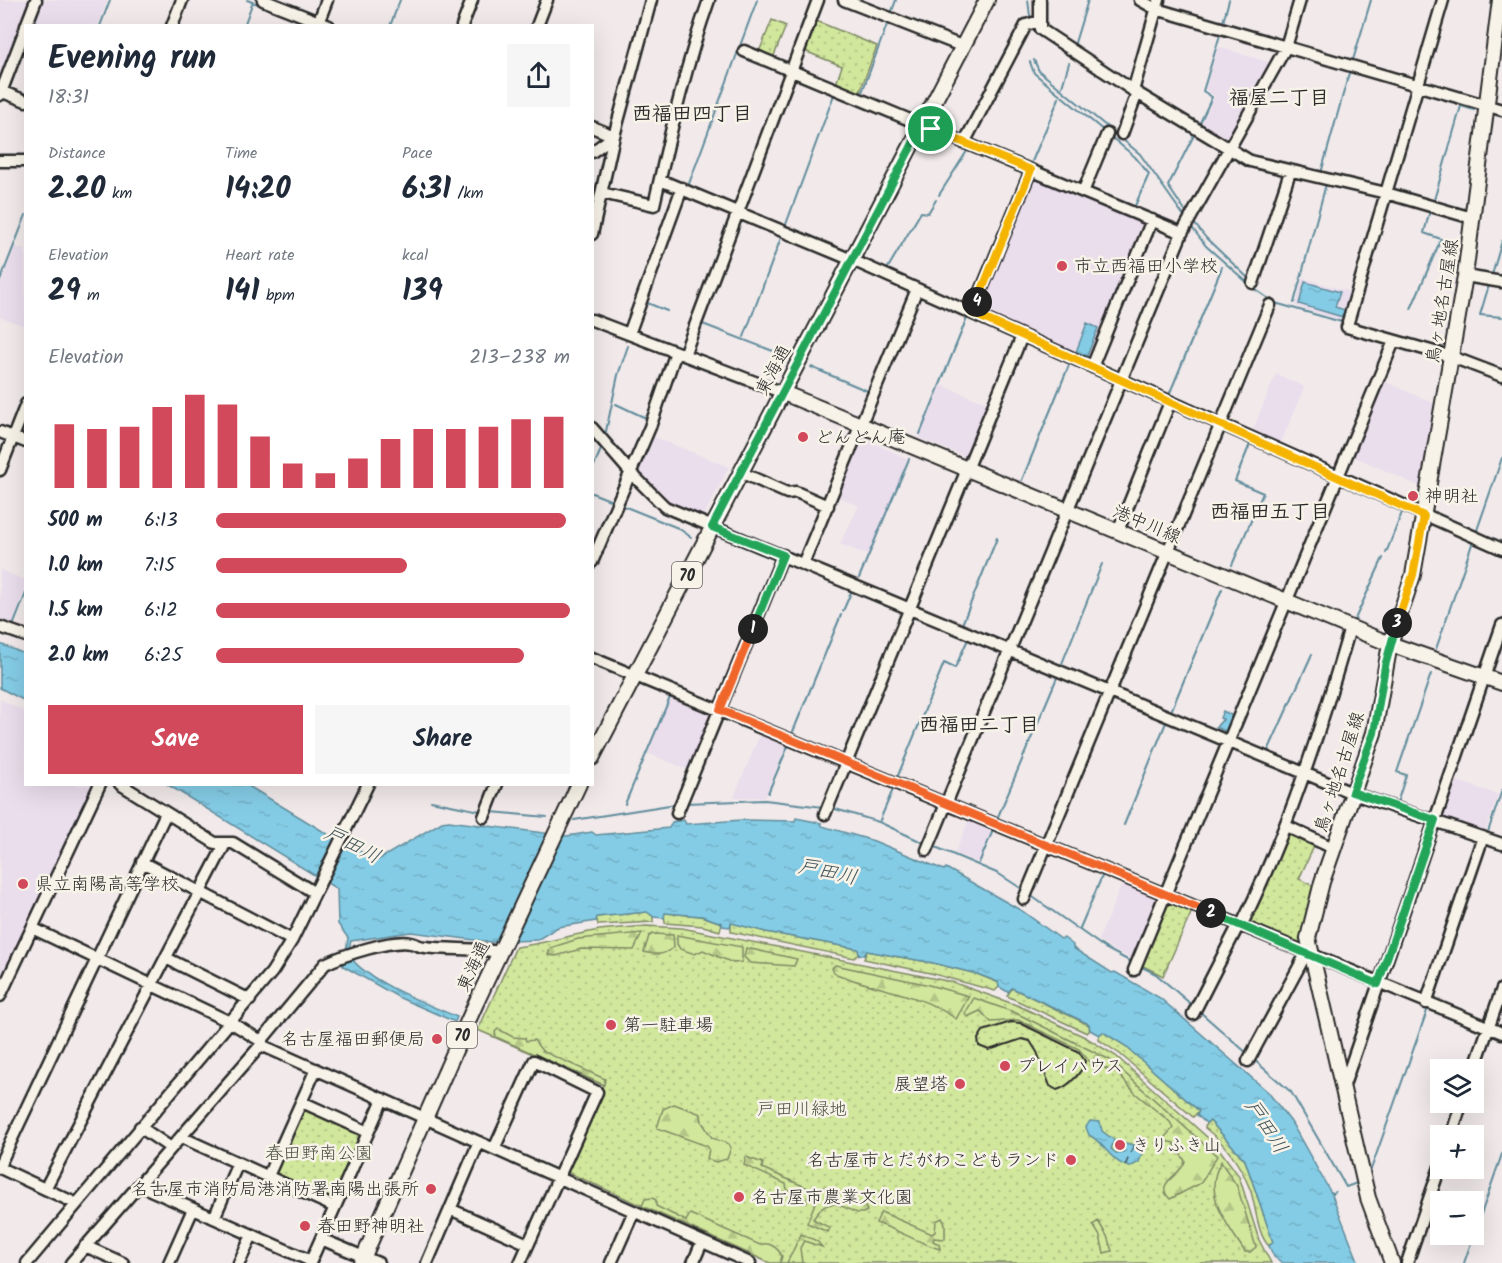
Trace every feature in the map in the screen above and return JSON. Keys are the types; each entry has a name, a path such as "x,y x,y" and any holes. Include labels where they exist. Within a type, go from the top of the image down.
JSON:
{"main road":[{"name":"東海通","path":"594,754 987,0"},
{"name":"鳥ヶ地名古屋線","path":"1392,1263 1368,1198 1308,952 1309,929 1333,848 1374,733 1390,644 1412,583 1465,276 1500,0"},
{"name":"港中川線","path":"781,392 1288,603 1390,644 1502,683"},
{"name":"東海通","path":"362,1260 500,951 578,786"}],"street":[{"path":"27,24 36,0"},
{"path":"173,24 182,0"},
{"path":"263,0 322,24 327,0"},
{"path":"463,24 472,0"},
{"path":"538,24 547,0"},
{"path":"594,226 614,136 651,0"},
{"path":"602,193 654,205 689,57 709,0"},
{"path":"594,557 738,212 818,0"},
{"path":"844,0 964,47"},
{"path":"1040,0 1040,29 1229,151 1264,166 1386,193 1472,218"},
{"path":"1140,0 1286,47 1502,110"},
{"path":"927,850 1182,233 1286,47 1300,0"},
{"path":"1443,0 1347,324 1394,341 1452,354 1502,369"},
{"path":"1122,134 1158,4"},
{"path":"964,143 1026,25 1040,21"},
{"path":"24,31 0,92 24,100"},
{"path":"744,51 1182,233"},
{"path":"594,128 614,136"},
{"path":"1083,192 1107,134"},
{"path":"594,151 614,136"},
{"path":"594,159 609,160"},
{"path":"0,161 24,161"},
{"path":"972,313 1031,170"},
{"path":"1253,283 1290,172"},
{"path":"660,180 852,260 1502,549"},
{"path":"629,334 685,190"},
{"path":"1092,367 1152,220"},
{"path":"1465,276 1502,282"},
{"path":"804,564 917,289"},
{"path":"1024,899 1270,305"},
{"path":"594,321 781,392"},
{"path":"825,814 1022,336"},
{"path":"1134,970 1288,603 1394,341"},
{"path":"1452,354 1502,376"},
{"path":"1118,531 1170,402"},
{"path":"0,470 24,409"},
{"path":"594,430 660,504 1352,792 1502,844"},
{"path":"0,432 24,441"},
{"path":"740,472 787,493 796,492 828,506"},
{"path":"677,813 783,555"},
{"path":"1343,1088 1502,625"},
{"path":"0,627 24,635"},
{"path":"1192,1014 1239,924 1243,922 1274,858 1329,702 1350,628"},
{"path":"594,659 1046,846 1166,893 1378,984 1502,1033"},
{"path":"0,996 99,786"},
{"path":"123,786 215,843 234,843 317,888"},
{"path":"27,1263 75,1203 250,1000 292,940 367,786"},
{"path":"484,817 496,786"},
{"path":"75,1203 0,1166 166,813"},
{"path":"1286,826 1333,848"},
{"path":"1426,1003 1483,837"},
{"path":"45,1189 225,844"},
{"path":"142,862 292,940"},
{"path":"32,928 232,1023 261,1043 316,1069 750,1263"},
{"path":"71,1263 261,1043 325,964 348,954 410,942 423,947 500,951"},
{"path":"1248,1061 1308,952"},
{"path":"166,958 250,1000"},
{"path":"1477,1059 1502,989"},
{"path":"494,1149 534,1061 597,1092 521,1263"},
{"path":"268,1176 316,1069"},
{"path":"139,1185 311,1262 382,1099"},
{"path":"302,1102 368,1132"},
{"path":"140,1127 171,1148"},
{"path":"181,1137 335,1207"},
{"path":"427,1263 479,1142"},
{"path":"214,1218 238,1163"},
{"path":"1407,1263 1436,1179"},
{"path":"169,1263 193,1209"},
{"path":"450,1209 528,1244"},
{"path":"611,1263 634,1211"},
{"path":"239,1263 252,1235"},
{"path":"321,1239 362,1260 378,1263"},
{"path":"693,1263 702,1242"},
{"path":"85,1246 117,1262"}],"shaded area":[{"path":"0,0 32,0 2,77 0,77"},
{"path":"39,0 107,1 98,24 31,24"},
{"path":"1218,47 1274,64 1228,144 1199,129 1215,96 1205,89"},
{"name":"市立西福田小学校","path":"1033,174 1148,222 1090,362 980,314 977,310"},
{"path":"15,247 24,250 24,326 0,317 0,286"},
{"path":"1303,278 1353,293 1345,322 1295,306"},
{"path":"1276,374 1304,387 1279,447 1251,435"},
{"path":"1381,380 1440,406 1426,489 1351,455"},
{"path":"941,385 991,405 969,458 919,438"},
{"path":"649,435 729,467 702,519 666,504 641,480 643,474 636,467"},
{"path":"859,437 908,459 868,555 840,544 859,506 835,495"},
{"path":"0,570 24,580 24,592 12,626 0,621"},
{"path":"672,694 714,712 691,771 648,753"},
{"name":"県立南陽高等学校","path":"0,699 24,711 24,786 93,786 0,984"},
{"path":"761,732 787,743 765,797 734,797"},
{"path":"1452,779 1498,795 1485,832 1439,816"},
{"path":"970,818 993,828 978,863 955,853"},
{"path":"1123,882 1158,896 1159,901 1134,961 1098,941"}],"green space":[{"path":"772,20 786,26 773,58 759,52"},
{"path":"814,20 877,46 859,94 836,84 842,66 802,50"},
{"path":"1286,831 1316,842 1299,879 1317,888 1305,947 1246,922"},
{"path":"1169,899 1193,909 1163,976 1139,964"},
{"path":"647,912 653,914 653,922 598,925 596,917"},
{"path":"664,913 701,916 722,923 720,931 703,926 665,923"},
{"path":"731,922 766,932 858,949 859,954 854,958 731,932"},
{"name":"戸田川緑地","path":"646,926 682,928 952,982 1019,1006 1085,1037 1116,1056 1217,1146 1239,1176 1259,1240 1271,1263 770,1263 567,1172 566,1169 603,1085 478,1030 516,947 594,931"},
{"path":"642,933 634,950 581,949 556,956 548,955 550,948 578,939"},
{"path":"653,934 673,935 674,947 659,954 644,952 649,936"},
{"path":"677,935 742,947 742,962 733,963 703,950 695,954 680,949 677,944"},
{"path":"746,948 797,959 794,966 750,963 744,957"},
{"path":"867,951 977,974 999,983 999,987 995,991 930,973 864,959"},
{"path":"835,965 969,996 956,1019 912,997 834,973 832,968"},
{"path":"1012,988 1089,1025 1090,1030 1087,1033 1007,996"},
{"path":"974,998 1016,1013 1110,1060 1217,1156 1201,1183 1170,1199 1166,1193 1166,1183 1179,1171 1185,1161 1174,1143 1165,1141 1165,1137 1173,1128 1170,1122 1135,1093 1117,1073 1090,1062 1079,1049 1018,1020 991,1022 980,1011 967,1017 965,1014"},
{"path":"498,1029 513,1037 525,1038 526,1041 534,1040 542,1051 605,1079 604,1085 496,1037 495,1032"},
{"path":"1103,1032 1124,1045 1199,1111 1193,1117 1120,1054 1099,1040 1099,1035"},
{"path":"674,1104 701,1114 702,1122 712,1138 729,1144 731,1148 727,1159 716,1162 707,1159 709,1149 707,1146 657,1128 663,1109"},
{"name":"春田野南公園","path":"307,1108 361,1132 363,1136 334,1199 331,1200 276,1174 275,1171 303,1109"},
{"path":"1210,1121 1245,1160 1273,1242 1269,1246 1259,1227 1250,1189 1242,1171 1226,1148 1205,1128 1206,1123"},
{"path":"746,1157 763,1163 762,1168 810,1189 806,1203 798,1203 796,1195 787,1189 786,1184 744,1165"},
{"path":"1221,1162 1237,1186 1256,1247 1250,1252 1245,1252 1231,1231 1215,1197 1216,1174"},
{"path":"824,1187 865,1206 867,1211 854,1212 835,1204 828,1205 821,1209 813,1219 830,1228 828,1232 807,1223 821,1188"},
{"path":"645,1199 656,1200 656,1206 686,1221 690,1214 760,1245 773,1246 782,1256 780,1263 770,1263 642,1206"},
{"path":"881,1212 932,1234 935,1232 936,1221 942,1218 945,1224 945,1239 934,1238 933,1241 939,1244 940,1249 876,1223"},
{"path":"1098,1221 1107,1236 1112,1251 1104,1253 1100,1236 1093,1225"},
{"path":"801,1234 817,1241 822,1247 804,1241 800,1248 802,1263 787,1263"}],"water":[{"path":"1305,282 1340,292 1335,307 1348,311 1346,318 1299,304"},
{"path":"1087,323 1098,328 1087,356 1076,352"},
{"path":"0,644 24,654 24,700 0,688"},
{"path":"1223,711 1233,716 1227,732 1216,727 1223,719 1220,718"},
{"name":"戸田川","path":"170,786 249,786 334,838 378,860 442,822 449,821 567,836 592,832 596,835 669,828 672,822 684,820 686,824 742,820 795,821 796,818 821,823 822,826 874,841 944,870 946,868 1022,911 1112,973 1115,972 1160,998 1268,1092 1291,1122 1331,1193 1335,1192 1332,1195 1359,1263 1283,1263 1274,1257 1269,1246 1273,1242 1245,1160 1210,1121 1206,1123 1197,1115 1199,1111 1124,1045 1103,1032 1099,1035 1090,1030 1089,1024 1012,988 1008,992 999,987 998,982 977,974 867,951 864,955 859,954 858,949 731,923 730,927 722,926 722,923 702,916 665,913 664,918 654,917 647,912 597,917 596,921 558,927 537,940 491,942 411,932 351,941 351,957 360,968 401,992 457,1017 455,1022 400,998 343,966 341,960 345,959 348,938 338,924 337,889"},
{"path":"1090,1121 1100,1122 1102,1131 1114,1140 1111,1149 1116,1153 1123,1152 1125,1143 1138,1146 1142,1154 1139,1162 1130,1167 1123,1165 1113,1157 1089,1135 1086,1127"}],"waterway":[{"path":"101,24 110,0"},
{"path":"247,0 310,24"},
{"path":"391,24 400,0"},
{"path":"687,189 757,0"},
{"path":"892,11 896,0"},
{"path":"1028,0 1030,16"},
{"path":"1074,46 1088,0"},
{"path":"1223,22 1229,0"},
{"path":"1353,60 1371,0"},
{"path":"245,24 252,4"},
{"path":"861,95 888,22"},
{"path":"1199,125 1212,97 1203,91 1220,35"},
{"path":"1034,60 1039,71 1140,154 1186,219"},
{"path":"1030,62 1034,73 1104,131"},
{"path":"1062,87 1069,63"},
{"path":"1321,173 1349,73"},
{"path":"785,227 835,92"},
{"path":"1031,164 1059,98"},
{"path":"1434,200 1461,106 1474,110"},
{"path":"1187,214 1168,186 1194,135"},
{"path":"1110,136 1135,157 1149,174 1134,208"},
{"path":"939,195 969,148"},
{"path":"1294,303 1326,184 1318,183"},
{"path":"886,271 921,212 928,213 936,200"},
{"path":"1411,309 1441,239 1424,233 1430,210"},
{"path":"0,281 24,220"},
{"path":"1194,223 1206,238 1248,278"},
{"path":"1190,225 1206,246 1249,284"},
{"path":"744,337 782,235"},
{"path":"1492,275 1502,241"},
{"path":"1169,395 1222,267"},
{"path":"1489,285 1480,315 1502,317"},
{"path":"1253,288 1275,303 1345,323"},
{"path":"645,302 667,311"},
{"path":"920,434 967,318"},
{"path":"700,323 786,356"},
{"path":"605,436 618,375 628,346"},
{"path":"1022,480 1069,365"},
{"path":"811,367 870,392"},
{"path":"616,404 650,420"},
{"path":"1232,565 1263,493 1235,481 1250,444"},
{"path":"594,465 603,445"},
{"path":"1476,533 1502,458"},
{"path":"859,578 909,459"},
{"path":"594,494 615,502"},
{"path":"621,505 678,528 691,537"},
{"path":"1386,553 1403,510"},
{"path":"963,622 997,538"},
{"path":"1436,649 1472,544"},
{"path":"1355,619 1383,558"},
{"path":"1061,666 1102,564"},
{"path":"1172,709 1222,589"},
{"path":"843,611 852,590"},
{"path":"13,626 24,598"},
{"path":"792,734 841,615"},
{"path":"897,778 944,663 955,668 969,637"},
{"path":"1268,751 1312,654"},
{"path":"1071,670 1107,685"},
{"path":"1397,803 1406,775 1397,772 1431,674"},
{"path":"997,819 1058,675"},
{"path":"625,804 671,695"},
{"path":"1124,825 1167,720"},
{"path":"768,793 789,744"},
{"path":"880,820 894,787"},
{"path":"1487,835 1502,790"},
{"path":"685,803 765,800 823,807"},
{"path":"431,801 480,811"},
{"path":"574,820 676,804"},
{"path":"832,808 879,822 924,843"},
{"path":"491,812 547,817"},
{"path":"979,863 994,828"},
{"path":"933,846 999,874 1022,889"},
{"path":"1080,928 1103,874"},
{"path":"1030,895 1105,948 1133,963"},
{"path":"1140,966 1156,974 1193,1006"},
{"path":"1369,1175 1428,1008"},
{"path":"1199,1011 1248,1054"},
{"path":"1253,1059 1291,1092 1346,1187 1357,1183"},
{"path":"1464,1263 1502,1154"}],"ferry route":[{"path":"1125,1166 1134,1144"}],"railway":[{"path":"1011,1022 1020,1023 1079,1052 1085,1061 1078,1074 1066,1086 1057,1090 1050,1086 1037,1052 1030,1041 1022,1039 989,1050 979,1046 978,1039 983,1031 1011,1022"}],"place":[{"name":"市立西福田小学校","path":"1062,266"},
{"name":"どんどん庵","path":"803,437"},
{"name":"神明社","path":"1413,496"},
{"name":"県立南陽高等学校","path":"23,884"},
{"name":"第一駐車場","path":"611,1025"},
{"name":"名古屋福田郵便局","path":"437,1039"},
{"name":"プレイハウス","path":"1005,1066"},
{"name":"展望塔","path":"960,1084"},
{"name":"きりふき山","path":"1120,1145"},
{"name":"名古屋市とだがわこどもランド","path":"1071,1160"},
{"name":"名古屋市消防局港消防署南陽出張所","path":"431,1189"},
{"name":"名古屋市農業文化園","path":"739,1197"},
{"name":"春田野神明社","path":"305,1226"}],"district":[{"name":"福屋二丁目","path":"1279,97"},
{"name":"西福田四丁目","path":"692,113"},
{"name":"西福田五丁目","path":"1270,511"},
{"name":"西福田二丁目","path":"979,724"}],"route":[{"path":"922,126 931,129 1031,170 972,313 1424,516 1409,591 1390,644 1374,733 1352,792 1435,820 1378,984 1166,893 1046,846 720,710 783,555 712,527 922,126"}]}
